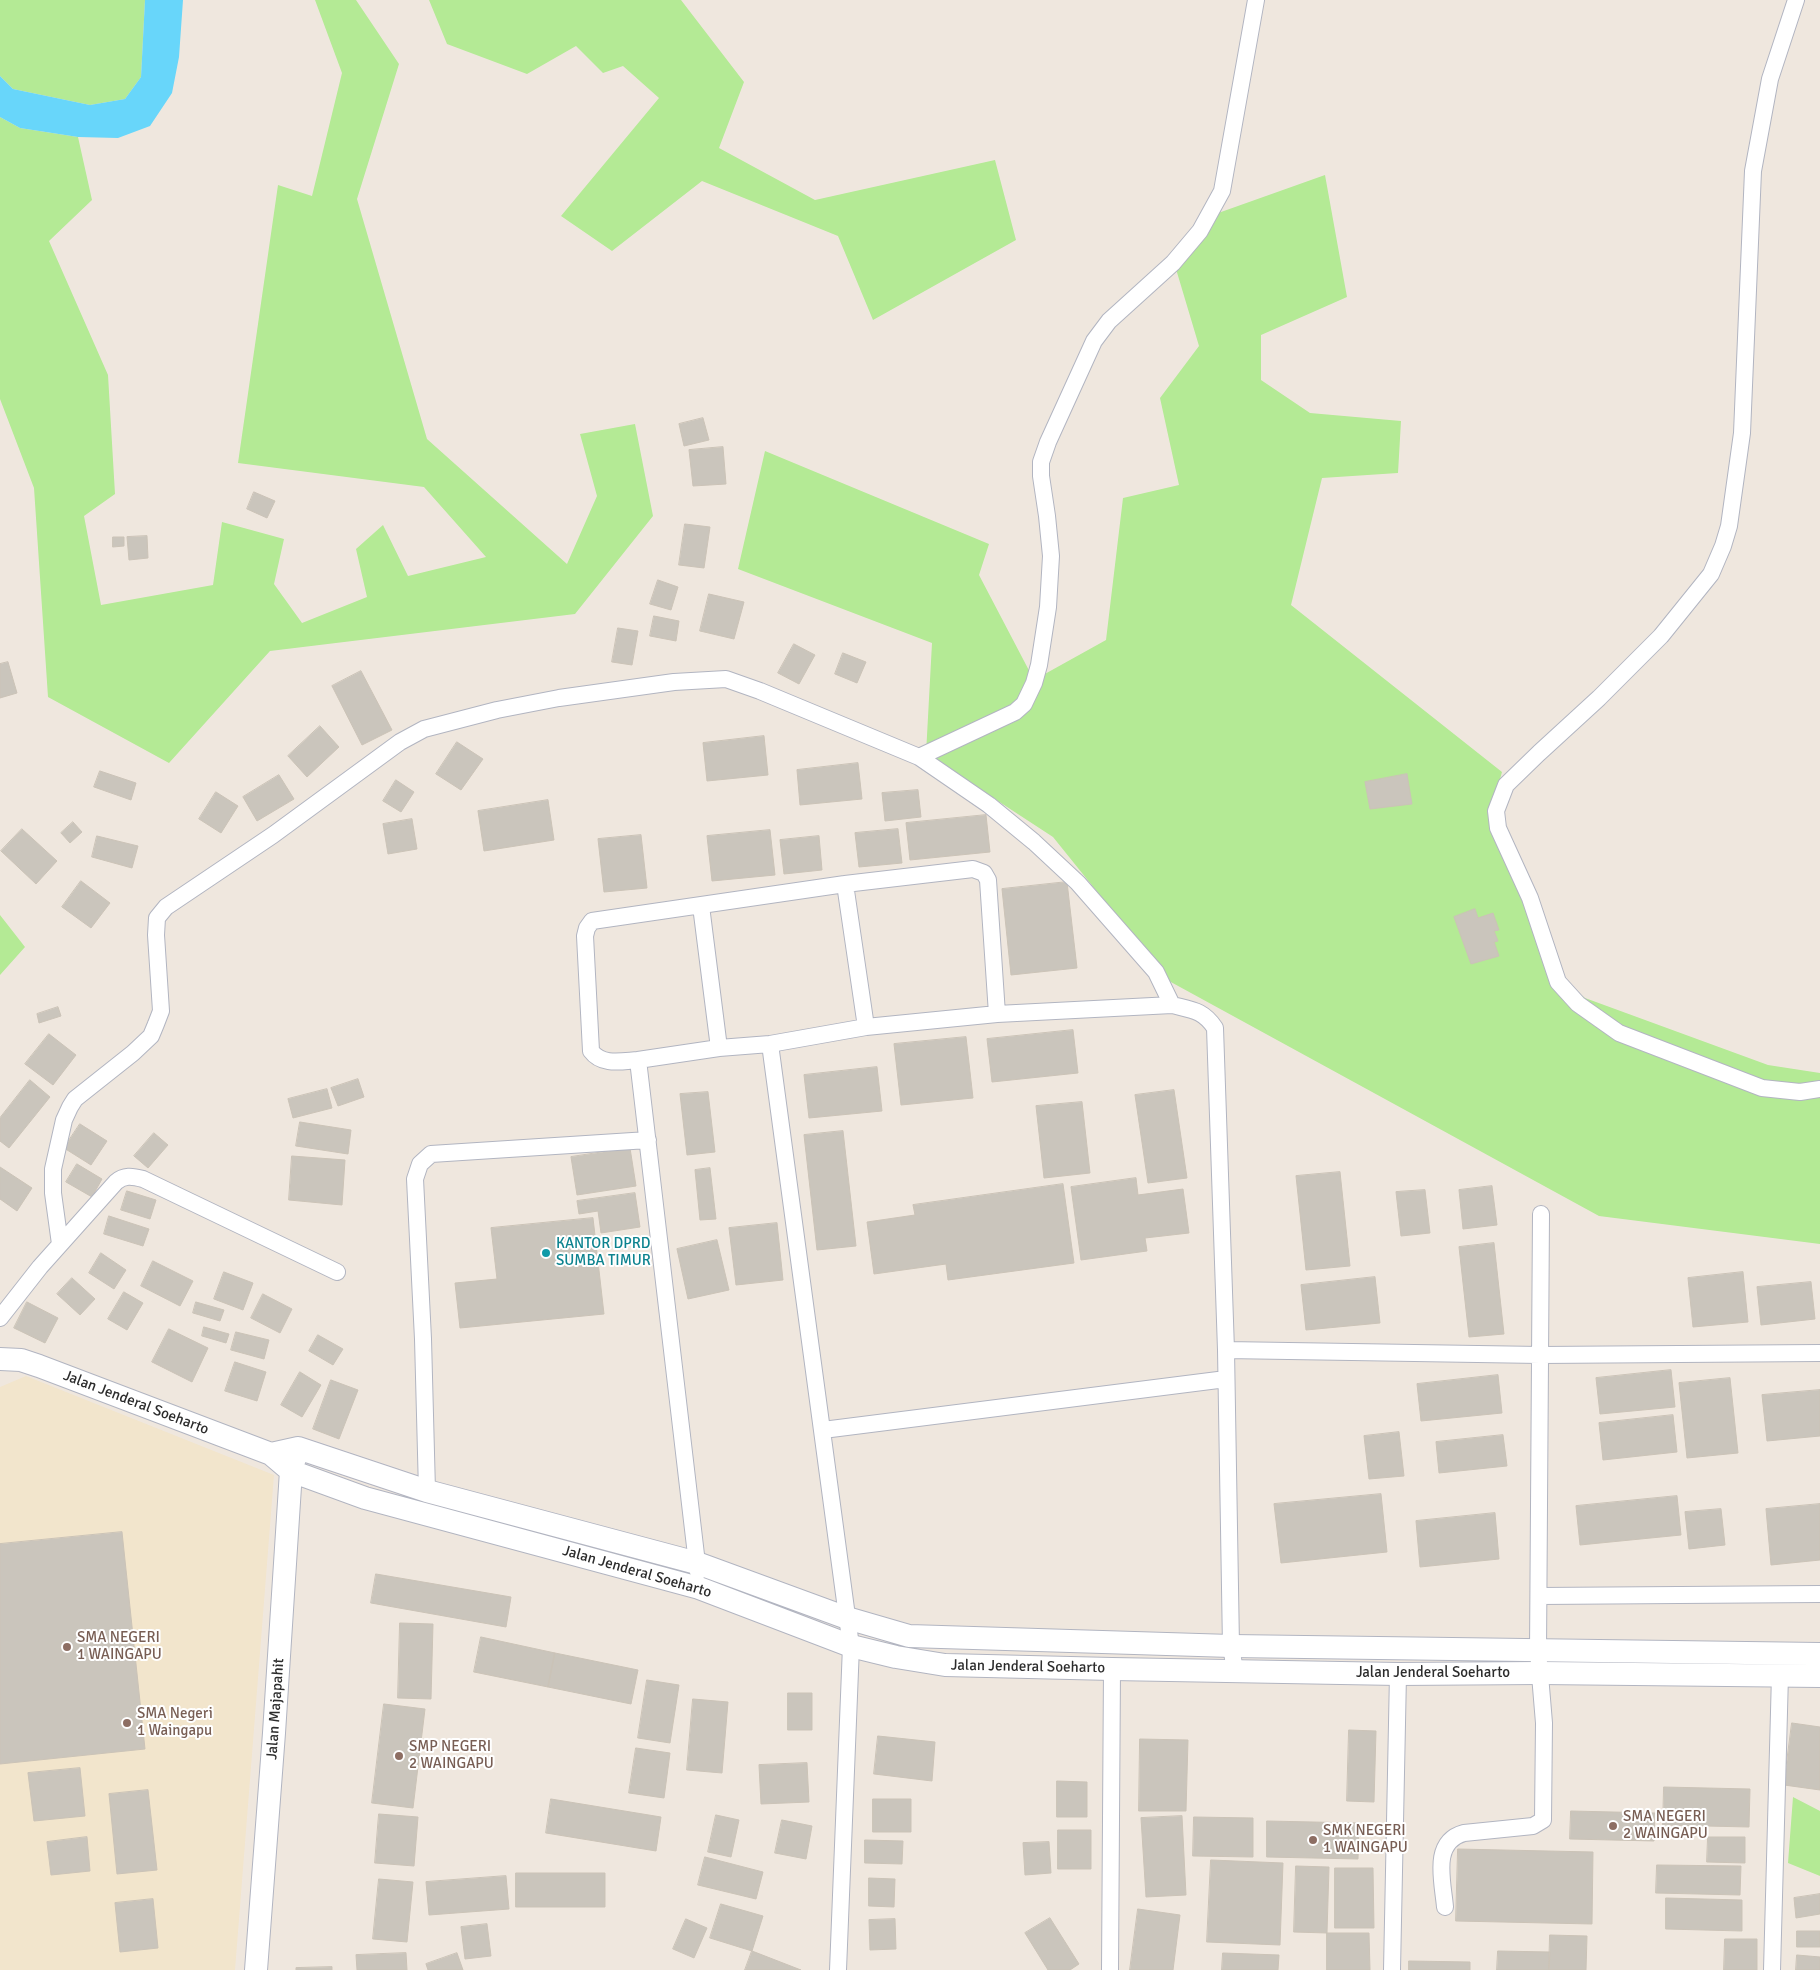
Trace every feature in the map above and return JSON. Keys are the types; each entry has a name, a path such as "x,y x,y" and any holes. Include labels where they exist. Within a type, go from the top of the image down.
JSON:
{"main road":[{"name":"Jalan Jenderal Soeharto","path":"0,1359 22,1360 271,1454 291,1471 365,1498 699,1588 851,1646 896,1657 945,1665 1398,1674 1539,1662 1820,1654"},
{"name":"Jalan Jenderal Soeharto","path":"298,1448 427,1492 697,1563 847,1618 909,1636 1231,1646 1820,1676"},
{"path":"271,1454 298,1448"},
{"name":"Jalan Majapahit","path":"256,1970 275,1723 291,1471 298,1448"}],"street":[{"path":"919,757 1014,712 1024,704 1029,695 1039,665 1048,607 1051,556 1041,462 1048,442 1094,341 1109,321 1173,263 1200,231 1218,201 1222,191 1256,0"},
{"path":"1796,0 1770,79 1753,171 1742,433 1729,526 1723,546 1711,574 1688,604 1634,664 1506,785 1496,811 1498,828 1530,898 1558,982 1578,1004 1619,1033 1762,1088 1800,1092 1820,1089"},
{"path":"60,1244 53,1168 64,1120 75,1099 133,1053 151,1036 161,1011 156,935 157,918 166,907 273,835 400,742 424,729 450,721 559,698 674,682 726,679 760,691 919,757 989,805 1034,842 1078,884 1156,972 1172,1005"},
{"path":"996,1014 988,880 984,873 972,869 845,884 592,921 587,928 585,936 591,1051 596,1058 603,1061 638,1060 719,1048 770,1044 866,1027 996,1014 1172,1005 1199,1011 1208,1017 1215,1028 1226,1350 1231,1646 1235,1671"},
{"path":"845,884 866,1027"},
{"path":"701,906 719,1048"},
{"path":"770,1044 851,1646 838,1970"},
{"path":"638,1060 699,1588"},
{"path":"427,1492 423,1339 415,1179 420,1164 431,1154 648,1140"},
{"path":"0,1318 60,1244 121,1177 128,1176 143,1179 337,1272"},
{"path":"1445,1907 1441,1856 1449,1842 1464,1833 1533,1826 1543,1820 1544,1722 1539,1662 1542,1214"},
{"path":"1226,1350 1540,1355 1820,1353"},
{"path":"823,1430 1226,1379"},
{"path":"1539,1596 1820,1594"},
{"path":"1110,1970 1112,1669"},
{"path":"1392,1970 1398,1674"},
{"path":"1772,1970 1780,1675"}],"shaded area":[{"name":"SMA Negeri 1 Waingapu","path":"26,1376 274,1475 235,1970 0,1970 0,1387"}],"green space":[{"path":"0,0 145,0 141,77 125,99 90,105 13,89 0,76"},
{"path":"315,0 356,0 399,64 357,199 427,439 567,564 597,496 580,434 635,424 653,516 575,614 270,651 169,763 48,697 34,488 0,399 0,117 20,128 78,137 92,200 49,241 108,375 115,494 84,516 101,605 213,585 222,522 284,539 274,584 302,623 367,597 356,549 383,525 408,576 486,557 424,487 238,463 278,185 312,196 342,73"},
{"path":"429,0 681,0 744,82 719,148 815,200 995,160 1016,240 873,320 838,236 702,181 612,251 561,216 659,98 623,66 603,73 576,46 527,74 447,44"},
{"path":"1325,175 1347,297 1261,335 1261,380 1310,413 1401,421 1398,473 1322,478 1291,605 1502,772 1490,815 1565,982 1585,998 1768,1065 1820,1073 1820,1244 1599,1216 1169,981 1053,837 926,754 932,643 738,569 765,451 989,544 979,575 1034,680 1106,640 1123,498 1179,485 1160,398 1199,346 1173,259 1207,217"},
{"path":"0,915 25,947 0,975"},
{"path":"1793,1797 1820,1811 1820,1876 1788,1863"}],"water":[{"path":"145,0 183,0 179,57 172,93 150,126 118,138 78,137 20,128 0,117 0,76 13,89 90,105 125,99 141,77"}],"building":[{"path":"703,418 709,440 684,446 679,424"},
{"path":"723,447 726,484 693,486 689,450"},
{"path":"254,492 275,501 267,518 247,509"},
{"path":"685,524 710,527 704,568 679,565"},
{"path":"147,536 148,558 129,560 127,537"},
{"path":"113,537 124,537 124,546 113,547"},
{"path":"658,580 678,587 671,610 650,604"},
{"path":"709,594 744,602 734,639 700,631"},
{"path":"654,616 679,621 676,641 650,636"},
{"path":"618,628 638,631 632,665 612,662"},
{"path":"794,644 815,655 799,684 778,673"},
{"path":"843,653 866,662 857,683 835,674"},
{"path":"8,662 17,693 0,698 0,664"},
{"path":"361,671 392,730 362,745 332,686"},
{"path":"320,726 339,747 307,777 288,756"},
{"path":"764,736 768,775 707,781 703,743"},
{"path":"457,742 483,759 461,790 436,774"},
{"path":"858,763 862,799 800,805 797,770"},
{"path":"100,771 136,783 131,800 94,787"},
{"path":"1407,774 1412,804 1370,809 1365,782"},
{"path":"279,775 294,799 257,821 243,797"},
{"path":"396,780 414,792 401,812 383,801"},
{"path":"918,790 921,817 885,821 882,793"},
{"path":"216,792 238,806 221,833 199,819"},
{"path":"548,800 554,840 484,851 478,811"},
{"path":"986,815 990,852 910,860 906,823"},
{"path":"412,819 417,849 388,854 383,824"},
{"path":"73,822 82,832 70,843 61,833"},
{"path":"22,829 57,861 36,884 1,851"},
{"path":"898,829 902,863 859,867 855,833"},
{"path":"770,830 775,875 712,881 707,836"},
{"path":"641,835 647,888 604,892 598,839"},
{"path":"97,836 138,846 132,868 92,857"},
{"path":"819,836 822,870 784,874 780,840"},
{"path":"81,881 110,903 91,928 62,907"},
{"path":"1067,882 1077,968 1011,975 1002,889"},
{"path":"1475,909 1478,918 1493,913 1499,930 1494,931 1498,941 1494,942 1499,956 1471,964 1454,917"},
{"path":"58,1007 61,1016 39,1023 37,1014"},
{"path":"1073,1030 1078,1073 992,1082 987,1039"},
{"path":"49,1034 76,1055 53,1085 25,1064"},
{"path":"966,1037 973,1098 901,1105 894,1044"},
{"path":"877,1067 882,1111 809,1118 804,1075"},
{"path":"358,1079 364,1097 338,1106 331,1088"},
{"path":"30,1080 50,1097 9,1148 0,1141 0,1118"},
{"path":"327,1089 332,1108 293,1118 288,1099"},
{"path":"1174,1090 1187,1178 1148,1183 1135,1095"},
{"path":"708,1092 715,1152 687,1155 680,1094"},
{"path":"1082,1102 1090,1173 1044,1178 1036,1106"},
{"path":"300,1122 351,1130 348,1154 296,1146"},
{"path":"80,1124 107,1141 91,1165 64,1148"},
{"path":"843,1131 856,1246 817,1250 804,1135"},
{"path":"154,1133 168,1145 148,1168 134,1156"},
{"path":"630,1148 636,1186 577,1195 571,1157"},
{"path":"292,1156 345,1160 342,1205 289,1200"},
{"path":"77,1164 102,1179 92,1197 66,1182"},
{"path":"0,1167 32,1188 17,1211 0,1199"},
{"path":"710,1168 716,1219 700,1220 695,1170"},
{"path":"1340,1172 1350,1266 1306,1270 1296,1176"},
{"path":"1136,1178 1138,1195 1183,1189 1189,1233 1145,1238 1147,1251 1081,1260 1071,1187"},
{"path":"1063,1184 1074,1263 948,1280 946,1264 874,1274 867,1222 915,1215 913,1205"},
{"path":"1492,1186 1497,1225 1463,1229 1459,1190"},
{"path":"1425,1190 1430,1233 1401,1236 1396,1192"},
{"path":"127,1191 156,1200 150,1219 121,1210"},
{"path":"635,1193 640,1227 601,1233 598,1211 579,1214 577,1201"},
{"path":"109,1216 149,1229 143,1246 104,1234"},
{"name":"KANTOR DPRD SUMBA TIMUR","path":"593,1218 604,1314 460,1328 455,1283 497,1279 491,1228"},
{"path":"777,1223 783,1280 736,1285 729,1228"},
{"path":"717,1240 729,1290 688,1299 677,1249"},
{"path":"1494,1243 1504,1334 1469,1337 1459,1247"},
{"path":"101,1253 126,1270 114,1289 89,1273"},
{"path":"153,1261 193,1281 180,1306 141,1286"},
{"path":"224,1272 253,1283 243,1310 214,1299"},
{"path":"1743,1272 1748,1322 1693,1327 1688,1278"},
{"path":"1375,1277 1380,1323 1306,1330 1301,1285"},
{"path":"72,1278 95,1299 80,1315 57,1294"},
{"path":"1811,1282 1815,1319 1761,1325 1757,1287"},
{"path":"124,1292 143,1303 127,1330 108,1319"},
{"path":"263,1294 292,1309 280,1333 251,1318"},
{"path":"27,1302 58,1318 45,1343 14,1328"},
{"path":"196,1302 224,1310 220,1321 193,1313"},
{"path":"204,1327 229,1334 226,1343 202,1336"},
{"path":"169,1329 208,1348 192,1382 152,1362"},
{"path":"236,1332 269,1340 264,1359 231,1350"},
{"path":"318,1335 343,1349 333,1365 309,1351"},
{"path":"235,1362 266,1372 257,1401 225,1391"},
{"path":"1671,1370 1675,1407 1600,1414 1596,1378"},
{"path":"300,1372 321,1385 302,1417 281,1405"},
{"path":"1498,1375 1502,1413 1421,1421 1417,1384"},
{"path":"1730,1378 1738,1453 1687,1458 1679,1383"},
{"path":"331,1380 358,1390 339,1439 313,1429"},
{"path":"1820,1390 1820,1436 1767,1441 1762,1395"},
{"path":"1673,1415 1677,1452 1603,1460 1599,1423"},
{"path":"1399,1432 1404,1476 1369,1479 1364,1436"},
{"path":"1503,1435 1507,1466 1439,1473 1436,1442"},
{"path":"1381,1494 1387,1552 1281,1563 1274,1504"},
{"path":"1677,1496 1681,1535 1580,1545 1576,1506"},
{"path":"1820,1504 1820,1560 1771,1565 1766,1509"},
{"path":"1721,1509 1725,1545 1689,1549 1685,1512"},
{"path":"1495,1513 1499,1559 1420,1567 1416,1521"},
{"name":"SMA NEGERI 1 WAINGAPU","path":"122,1532 145,1749 0,1764 0,1544"},
{"path":"376,1574 511,1597 506,1627 371,1603"},
{"path":"400,1623 433,1624 431,1699 398,1698"},
{"path":"481,1637 555,1653 548,1687 474,1672"},
{"path":"555,1653 638,1670 631,1704 548,1687"},
{"path":"647,1680 679,1685 670,1743 638,1738"},
{"path":"788,1693 812,1693 812,1730 788,1730"},
{"path":"693,1699 728,1702 722,1773 687,1770"},
{"name":"SMP NEGERI 2 WAINGAPU","path":"384,1704 425,1709 413,1808 372,1803"},
{"path":"1792,1723 1820,1727 1820,1790 1784,1785"},
{"path":"1349,1730 1376,1731 1374,1802 1347,1801"},
{"path":"878,1736 935,1742 932,1781 874,1774"},
{"path":"1140,1739 1188,1740 1186,1811 1139,1811"},
{"path":"636,1748 670,1753 664,1798 629,1793"},
{"path":"807,1763 809,1802 761,1804 759,1765"},
{"path":"80,1768 85,1816 34,1821 28,1773"},
{"path":"1057,1781 1087,1782 1087,1817 1057,1817"},
{"path":"1664,1787 1750,1789 1749,1827 1663,1825"},
{"path":"148,1790 157,1870 117,1874 109,1794"},
{"path":"551,1799 661,1817 656,1851 546,1833"},
{"path":"873,1799 911,1799 911,1832 873,1832"},
{"name":"SMA NEGERI 2 WAINGAPU","path":"1571,1811 1655,1813 1654,1841 1570,1839"},
{"path":"379,1814 418,1817 414,1866 375,1863"},
{"path":"716,1815 739,1820 731,1857 708,1852"},
{"path":"1182,1816 1186,1895 1146,1897 1141,1818"},
{"path":"1194,1817 1253,1818 1253,1857 1193,1856"},
{"path":"782,1820 812,1826 806,1859 775,1853"},
{"name":"SMK NEGERI 1 WAINGAPU","path":"1267,1821 1359,1823 1358,1859 1267,1857"},
{"path":"1058,1830 1091,1830 1091,1869 1058,1869"},
{"path":"87,1837 90,1871 51,1875 47,1842"},
{"path":"1708,1837 1745,1837 1745,1863 1707,1862"},
{"path":"865,1840 903,1841 902,1864 865,1863"},
{"path":"1049,1842 1051,1873 1025,1875 1023,1843"},
{"path":"1458,1849 1593,1852 1592,1924 1456,1921"},
{"path":"705,1857 763,1872 756,1899 698,1885"},
{"path":"1211,1860 1283,1863 1280,1945 1207,1942"},
{"path":"1657,1865 1741,1866 1740,1895 1656,1893"},
{"path":"1296,1866 1329,1867 1327,1933 1294,1932"},
{"path":"1335,1868 1373,1868 1374,1928 1335,1928"},
{"path":"516,1873 605,1873 605,1907 516,1907"},
{"path":"506,1876 509,1909 429,1915 426,1882"},
{"path":"869,1878 895,1879 894,1907 869,1906"},
{"path":"379,1879 413,1882 407,1942 373,1939"},
{"path":"1820,1894 1820,1914 1796,1918 1794,1898"},
{"path":"1666,1898 1742,1900 1742,1931 1666,1929"},
{"path":"153,1899 158,1948 120,1952 115,1903"},
{"path":"721,1904 763,1916 752,1951 710,1938"},
{"path":"1138,1909 1180,1915 1173,1970 1130,1970"},
{"path":"1050,1918 1079,1964 1070,1970 1048,1970 1025,1933"},
{"path":"686,1919 707,1928 694,1958 673,1949"},
{"path":"895,1919 896,1949 870,1950 869,1920"},
{"path":"487,1924 491,1956 465,1959 461,1927"},
{"path":"1797,1931 1820,1931 1820,1947 1797,1947"},
{"path":"1327,1933 1369,1933 1370,1970 1327,1970"},
{"path":"1550,1935 1587,1936 1586,1970 1549,1970"},
{"path":"1725,1939 1757,1939 1757,1970 1724,1970"},
{"path":"752,1951 801,1970 745,1970"},
{"path":"1498,1951 1550,1952 1549,1970 1497,1970"},
{"path":"406,1953 407,1970 357,1970 356,1955"},
{"path":"457,1953 463,1970 428,1970 426,1964"},
{"path":"1223,1953 1279,1955 1278,1970 1222,1970"},
{"path":"1797,1955 1820,1957 1820,1970 1796,1970"},
{"path":"1409,1961 1470,1962 1470,1970 1409,1970"},
{"path":"332,1967 332,1970 296,1970 296,1968"}],"place":[{"name":"KANTOR DPRD SUMBA TIMUR","path":"546,1253"},
{"name":"SMA NEGERI 1 WAINGAPU","path":"67,1647"},
{"name":"SMA Negeri 1 Waingapu","path":"127,1723"},
{"name":"SMP NEGERI 2 WAINGAPU","path":"399,1756"},
{"name":"SMA NEGERI 2 WAINGAPU","path":"1613,1826"},
{"name":"SMK NEGERI 1 WAINGAPU","path":"1313,1840"}]}
